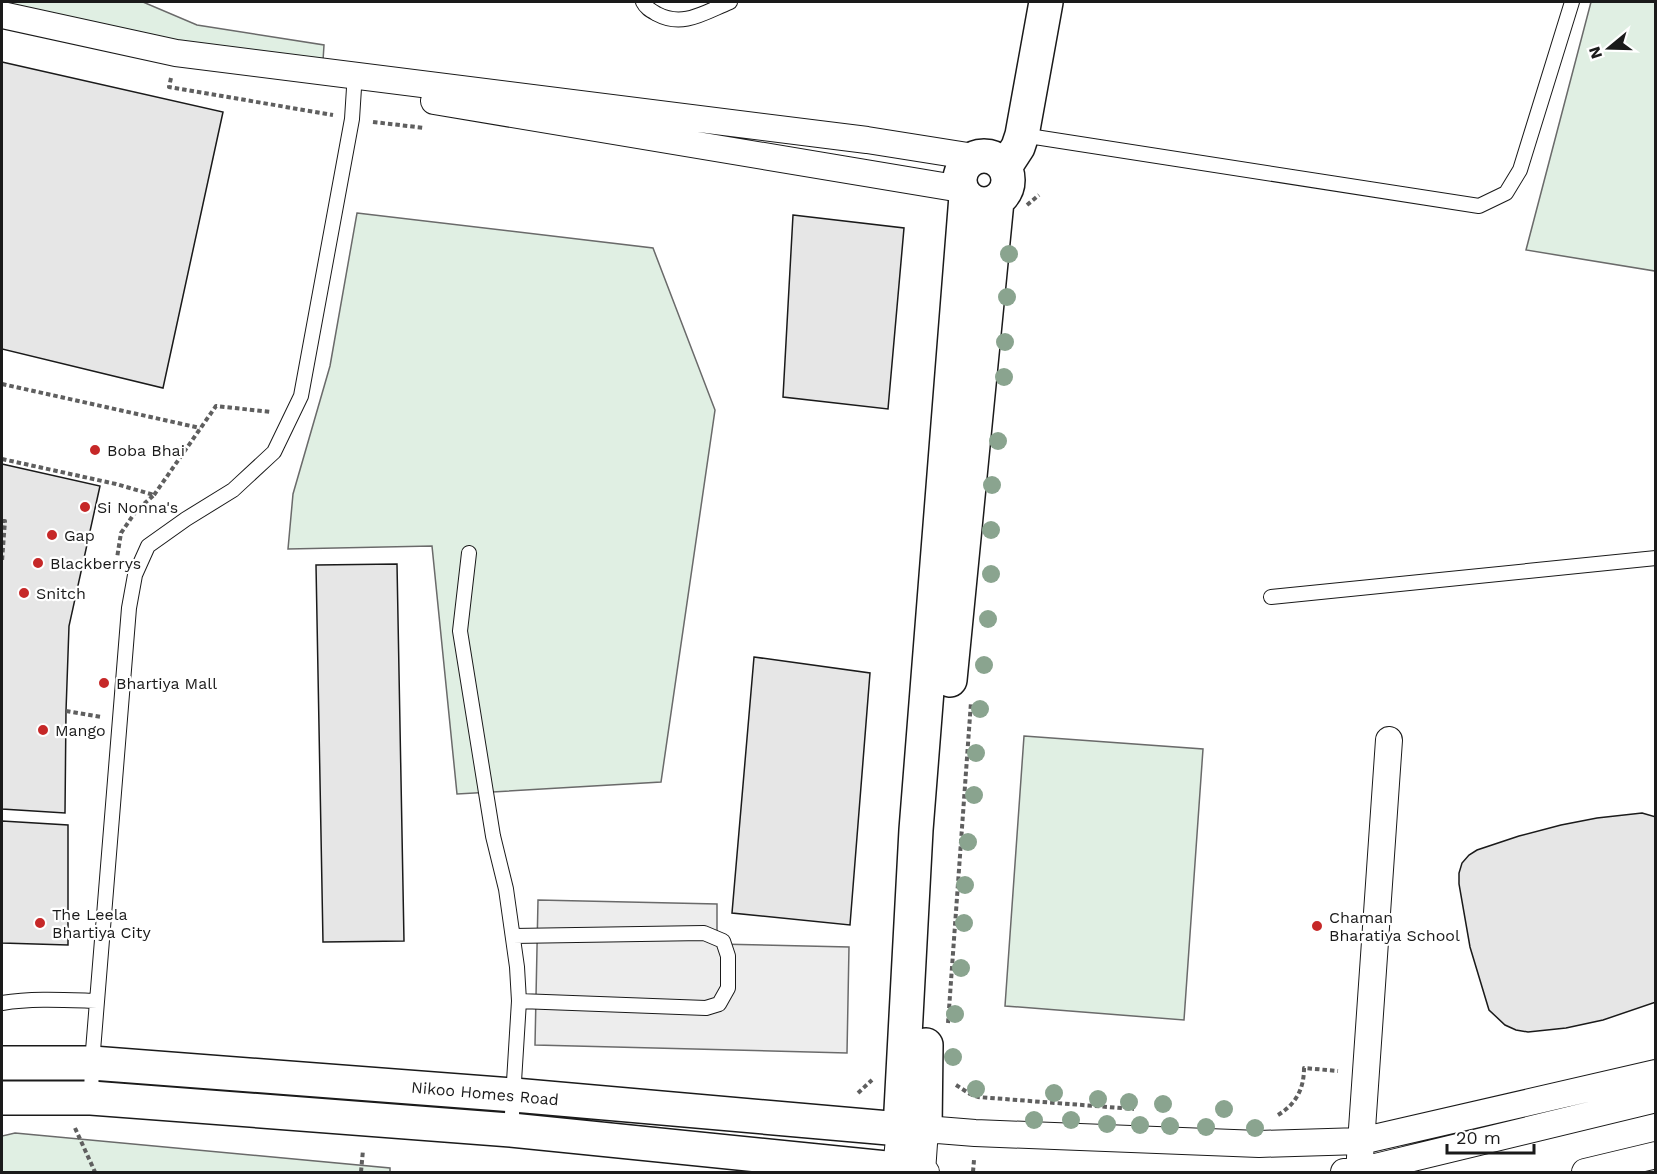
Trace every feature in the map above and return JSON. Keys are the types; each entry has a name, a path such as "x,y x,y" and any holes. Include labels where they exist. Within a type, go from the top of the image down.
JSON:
{"street":[{"path":"987,198 960,174 968,161 990,162 1018,147 1046,2"},
{"path":"2,15 176,53 867,140 990,162 1009,180 1008,188 1003,195 987,198 354,88 226,72 176,53"},
{"path":"2,1098 82,1110 511,1130 912,1172 916,830 987,198"},
{"path":"1389,740 1361,1141 1353,1172 1398,1167 1656,1099"},
{"name":"Nikoo Homes Road","path":"2,1063 92,1063 514,1095 912,1129"},
{"path":"912,1129 1259,1144 1361,1141 1656,1073"},
{"path":"1585,1173 1656,1155"}],"lane":[{"path":"643,2 646,8 667,19 685,20 730,2"},
{"path":"1022,135 1479,206 1506,193 1520,170 1572,2"},
{"path":"82,1110 92,1063 129,608 135,575 148,546 233,490 274,452 301,396 352,119 354,88"},
{"path":"469,553 460,631 493,836 506,889 519,1001 511,1130"},
{"path":"1271,597 1656,558"},
{"path":"513,936 705,933 723,941 728,956 728,988 719,1004 706,1008 519,1001"},
{"path":"2,1003 45,999 97,1001"}],"path":[{"path":"176,53 169,87 352,119 426,129"},
{"path":"987,198 1040,195"},
{"path":"2,384 200,428"},
{"path":"116,565 121,533 136,511 154,495 216,406 280,413"},
{"path":"2,459 116,484 154,495"},
{"path":"2,521 5,521 2,561"},
{"path":"948,1024 972,691"},
{"path":"101,707 101,728"},
{"path":"66,711 101,717"},
{"path":"1269,1118 1280,1115 1296,1100 1304,1079 1304,1068 1366,1073"},
{"path":"855,1095 879,1073"},
{"path":"951,1077 962,1090 978,1097 1141,1110"},
{"path":"82,1110 95,1173"}],"green space":[{"path":"2,2 143,2 197,25 324,45 323,61 178,45 2,5"},
{"path":"1591,2 1655,2 1655,271 1526,250"},
{"path":"357,213 653,248 715,410 661,782 457,794 432,546 288,549 293,494 330,366"},
{"path":"1024,736 1203,749 1184,1020 1005,1006"},
{"path":"15,1133 390,1168 390,1172 2,1172 2,1136"}],"shaded area":[{"path":"538,900 717,904 717,944 849,947 847,1053 535,1045"}],"building":[{"path":"2,62 223,112 163,388 2,349"},
{"path":"793,215 904,228 888,409 783,397"},
{"path":"2,464 100,486 69,626 65,813 2,809"},
{"path":"397,564 404,941 323,942 316,565"},
{"path":"754,657 870,673 850,925 732,913"},
{"path":"1642,813 1656,817 1656,1002 1603,1020 1566,1028 1528,1032 1505,1025 1489,1010 1470,947 1459,884 1462,863 1477,850 1519,836 1597,818"},
{"path":"2,821 68,825 68,945 2,943"},
{"path":"1656,1167 1656,1172 1631,1172"}],"place":[{"name":"Boba Bhai","path":"95,450"},
{"name":"Si Nonna's","path":"85,507"},
{"name":"Gap","path":"52,535"},
{"name":"Blackberrys","path":"38,563"},
{"name":"Snitch","path":"24,593"},
{"name":"Bhartiya Mall","path":"104,683"},
{"name":"Mango","path":"43,730"},
{"name":"The Leela Bhartiya City","path":"40,923"},
{"name":"Chaman Bharatiya School","path":"1317,926"}]}
